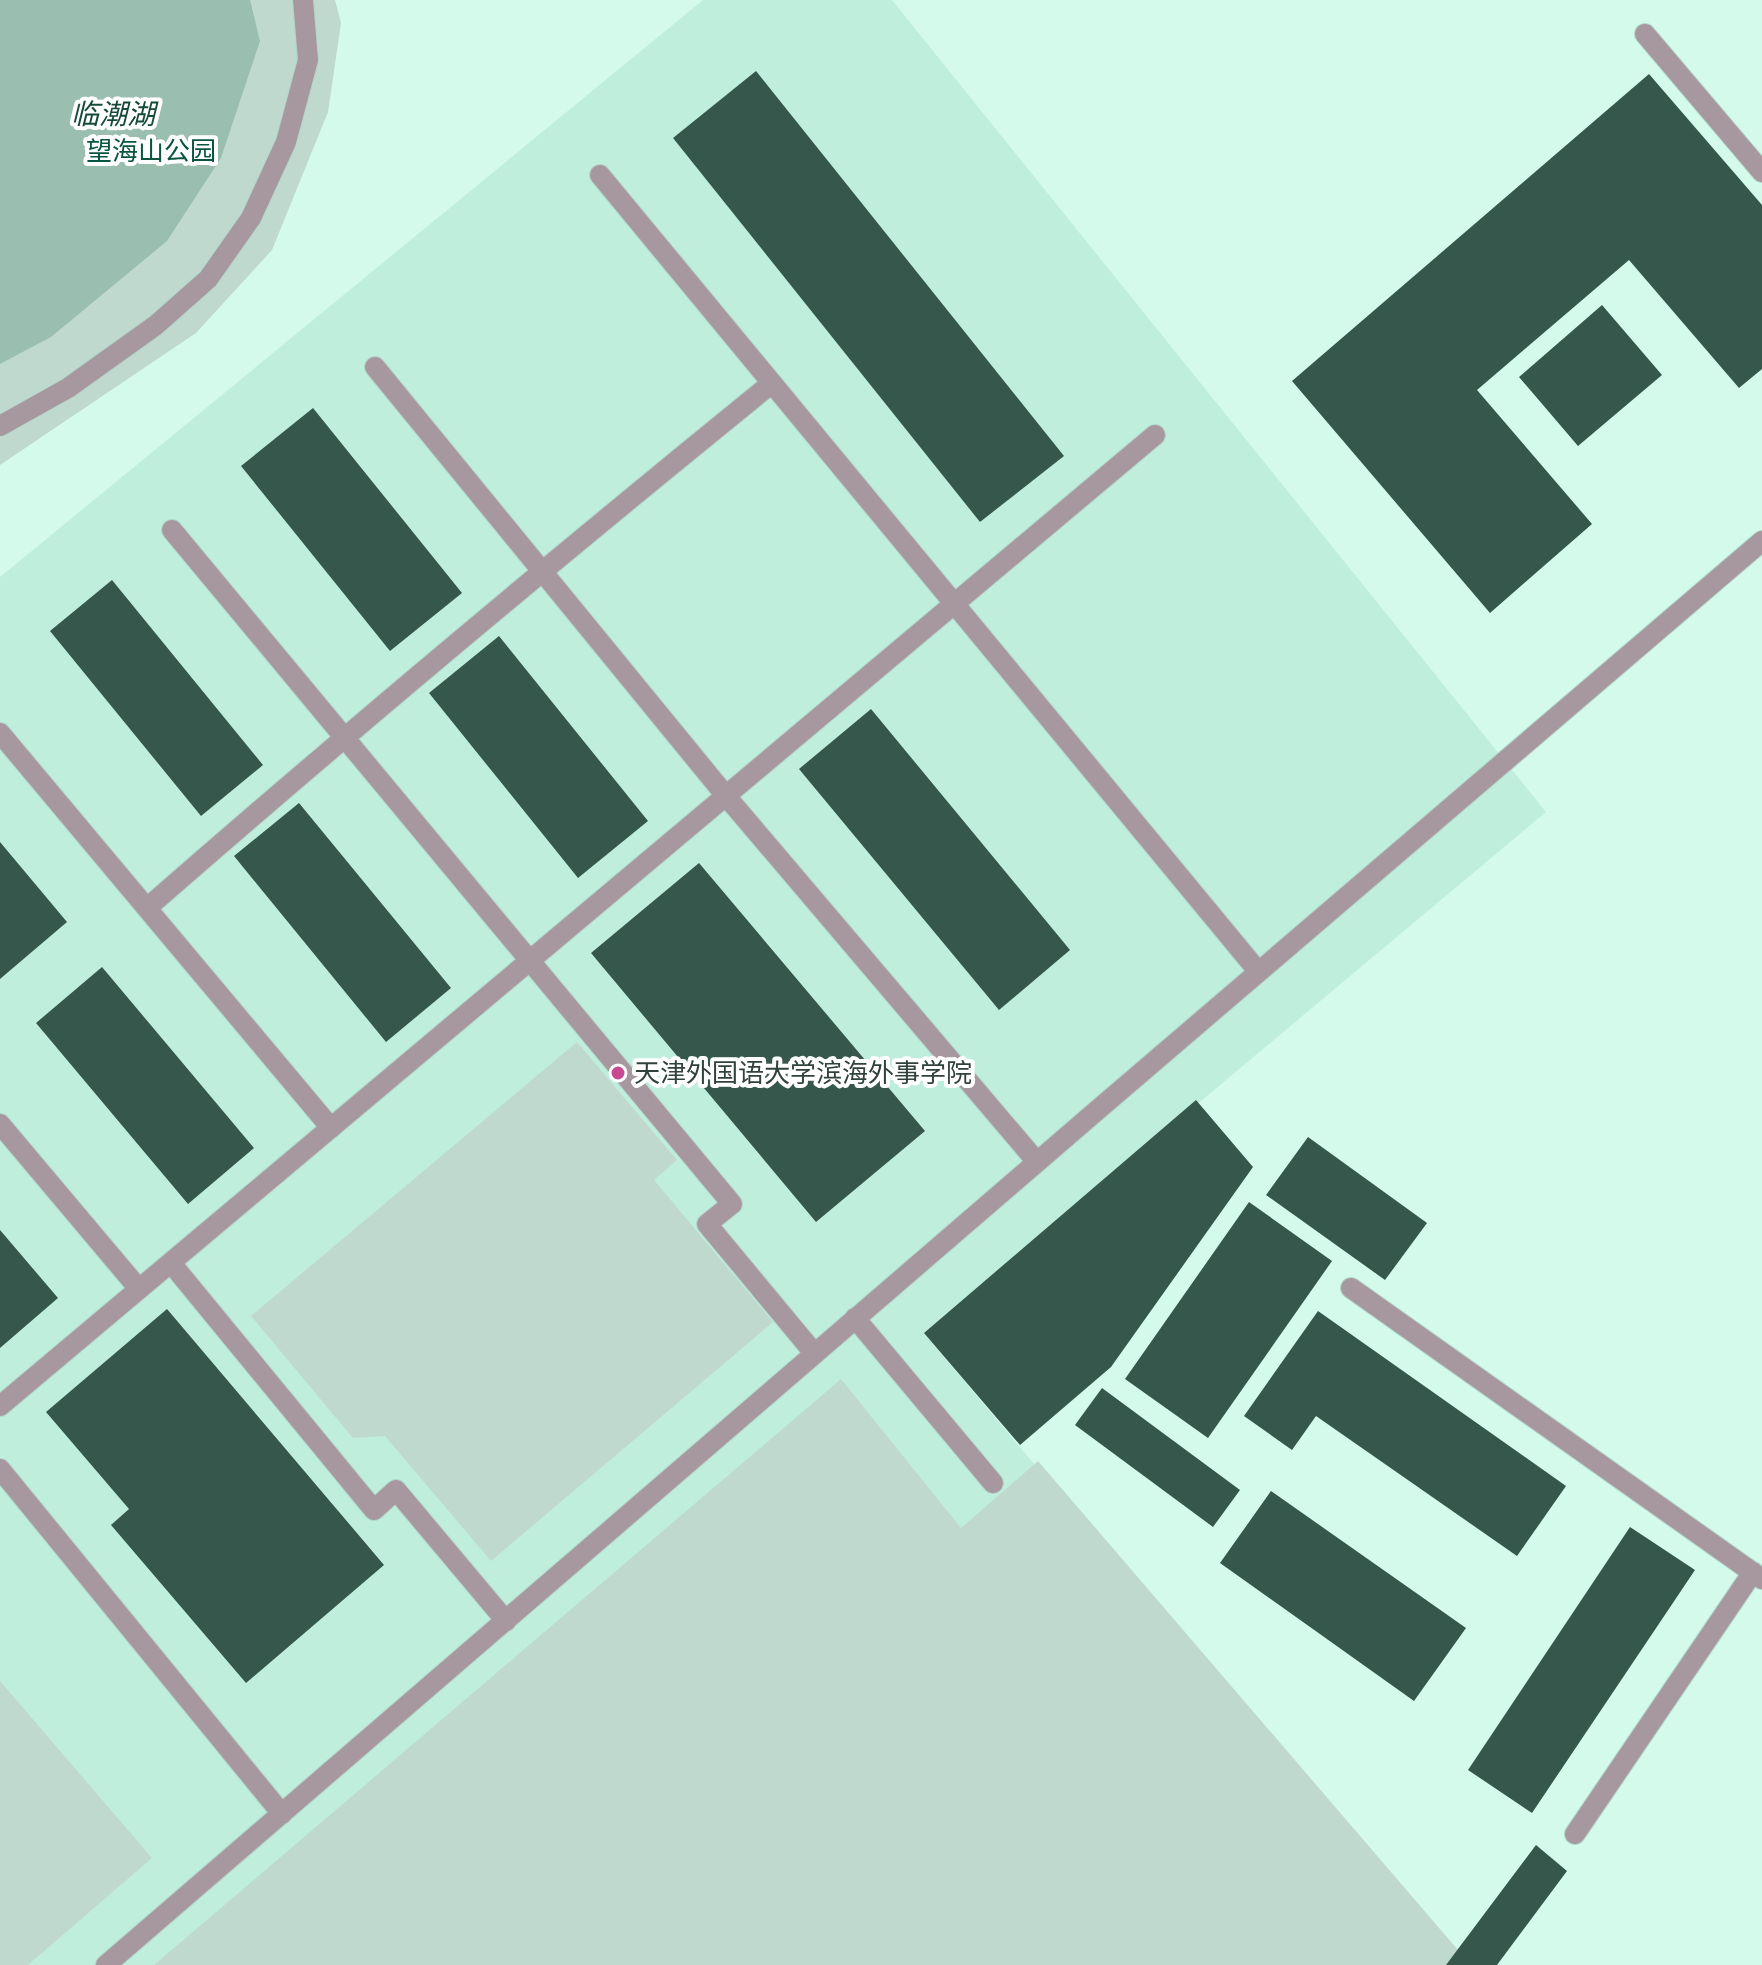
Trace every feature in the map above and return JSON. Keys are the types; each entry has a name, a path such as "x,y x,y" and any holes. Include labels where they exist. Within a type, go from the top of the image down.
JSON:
{"lane":[{"path":"0,426 68,388 156,325 208,279 251,218 286,142 308,60 303,0"},
{"path":"1645,34 1762,172"},
{"path":"600,175 1257,970"},
{"path":"375,367 726,796 1037,1162"},
{"path":"147,908 541,570 772,383"},
{"path":"0,1406 1155,435"},
{"path":"172,530 732,1204 707,1224 814,1353"},
{"path":"106,1965 692,1462 1257,970 1762,541"},
{"path":"0,733 331,1128"},
{"path":"0,1124 139,1289"},
{"path":"171,1263 374,1510 396,1490 506,1621"},
{"path":"1351,1288 1757,1576 1575,1834"},
{"path":"855,1318 993,1483"},
{"path":"0,1469 282,1814"}],"shaded area":[{"name":"天津外国语大学滨海外事学院","path":"703,0 892,0 1546,812 924,1333 1455,1965 0,1965 0,577"}],"green space":[{"name":"望海山公园","path":"0,0 335,0 341,23 328,112 272,250 196,333 0,465"},
{"path":"577,1042 677,1160 654,1180 773,1322 491,1561 385,1436 353,1438 251,1316"},
{"path":"841,1379 961,1528 1038,1461 1458,1950 1446,1965 154,1965"},
{"path":"0,1681 152,1858 28,1965 0,1965"}],"water":[{"name":"临潮湖","path":"0,0 250,0 260,41 221,158 167,241 51,337 0,364"}],"building":[{"path":"756,71 1064,456 980,522 673,138"},
{"path":"1649,74 1762,205 1762,369 1739,388 1629,260 1477,390 1592,524 1490,613 1292,381"},
{"path":"1602,305 1662,375 1578,446 1519,377"},
{"path":"313,408 462,593 390,651 241,466"},
{"path":"112,580 263,765 201,816 50,631"},
{"path":"499,636 648,821 578,878 429,693"},
{"path":"871,709 1070,950 999,1010 799,769"},
{"path":"299,803 451,988 386,1042 234,856"},
{"path":"0,842 67,922 0,979"},
{"path":"699,863 925,1131 816,1222 591,953"},
{"path":"102,967 254,1148 188,1204 36,1023"},
{"path":"1196,1100 1253,1167 1111,1367 1020,1445 924,1333"},
{"path":"1308,1137 1427,1223 1385,1280 1266,1195"},
{"path":"1249,1202 1332,1261 1208,1438 1125,1379"},
{"path":"0,1230 58,1298 0,1348"},
{"path":"167,1309 384,1565 246,1683 111,1525 129,1509 46,1412"},
{"path":"1318,1311 1566,1486 1517,1556 1316,1416 1292,1450 1244,1416"},
{"path":"1102,1388 1240,1490 1213,1527 1075,1425"},
{"path":"1271,1491 1466,1628 1414,1701 1220,1563"},
{"path":"1630,1527 1695,1570 1532,1813 1468,1770"},
{"path":"1536,1845 1567,1871 1497,1965 1446,1965"}],"place":[{"name":"天津外国语大学滨海外事学院","path":"618,1073"}]}
